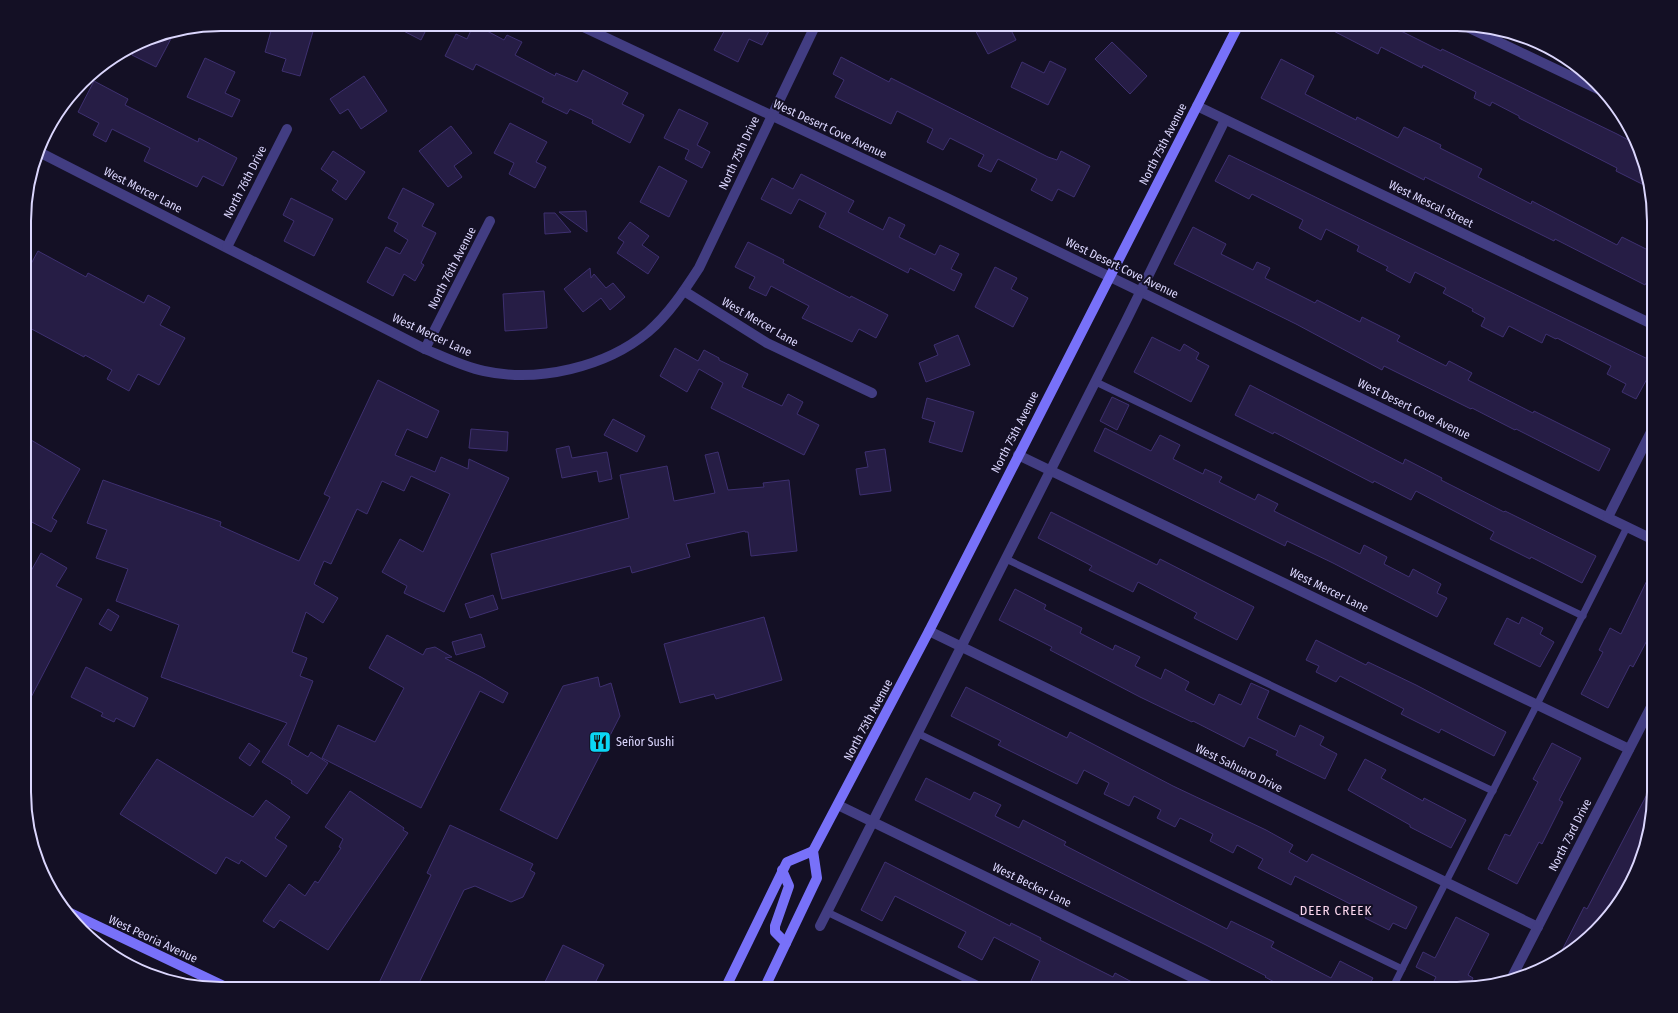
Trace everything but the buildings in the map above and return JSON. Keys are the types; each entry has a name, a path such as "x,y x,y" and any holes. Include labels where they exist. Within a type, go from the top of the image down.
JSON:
{"main road":[{"name":"North 75th Avenue","path":"813,851 929,631 1235,31"},
{"path":"728,982 787,862 813,851 817,878 767,982"},
{"path":"782,870 789,886 775,926 775,932 786,943"},
{"name":"West Peoria Avenue","path":"78,916 215,982"}],"street":[{"name":"West Desert Cove Avenue","path":"593,31 1110,277 1647,537"},
{"name":"North 75th Drive","path":"684,291 699,268 813,31"},
{"path":"1479,33 1589,85"},
{"name":"West Mescal Street","path":"1197,106 1647,322"},
{"path":"820,926 1050,470 1096,382 1225,120"},
{"name":"North 76th Drive","path":"227,247 287,129"},
{"name":"West Mercer Lane","path":"43,154 425,349 459,364 485,372 520,374 555,372 578,368 603,358 629,346 647,332 664,316 684,291 767,343 872,393"},
{"name":"North 76th Avenue","path":"425,349 490,221"},
{"path":"1608,517 1647,440"},
{"name":"West Mercer Lane","path":"1018,455 1629,749"},
{"name":"West Sahuaro Drive","path":"929,631 961,648 1538,927"},
{"name":"North 73rd Drive","path":"1514,973 1647,714"},
{"name":"West Becker Lane","path":"838,805 1202,982"}],"lane":[{"path":"1096,382 1583,616"},
{"path":"1396,982 1445,882 1538,705 1627,527"},
{"path":"1006,559 1493,791"},
{"path":"917,733 1402,969"},
{"path":"827,912 972,982"}],"place":[{"name":"Señor Sushi","path":"600,742"}],"district":[{"name":"DEER CREEK","path":"1336,910"}]}
